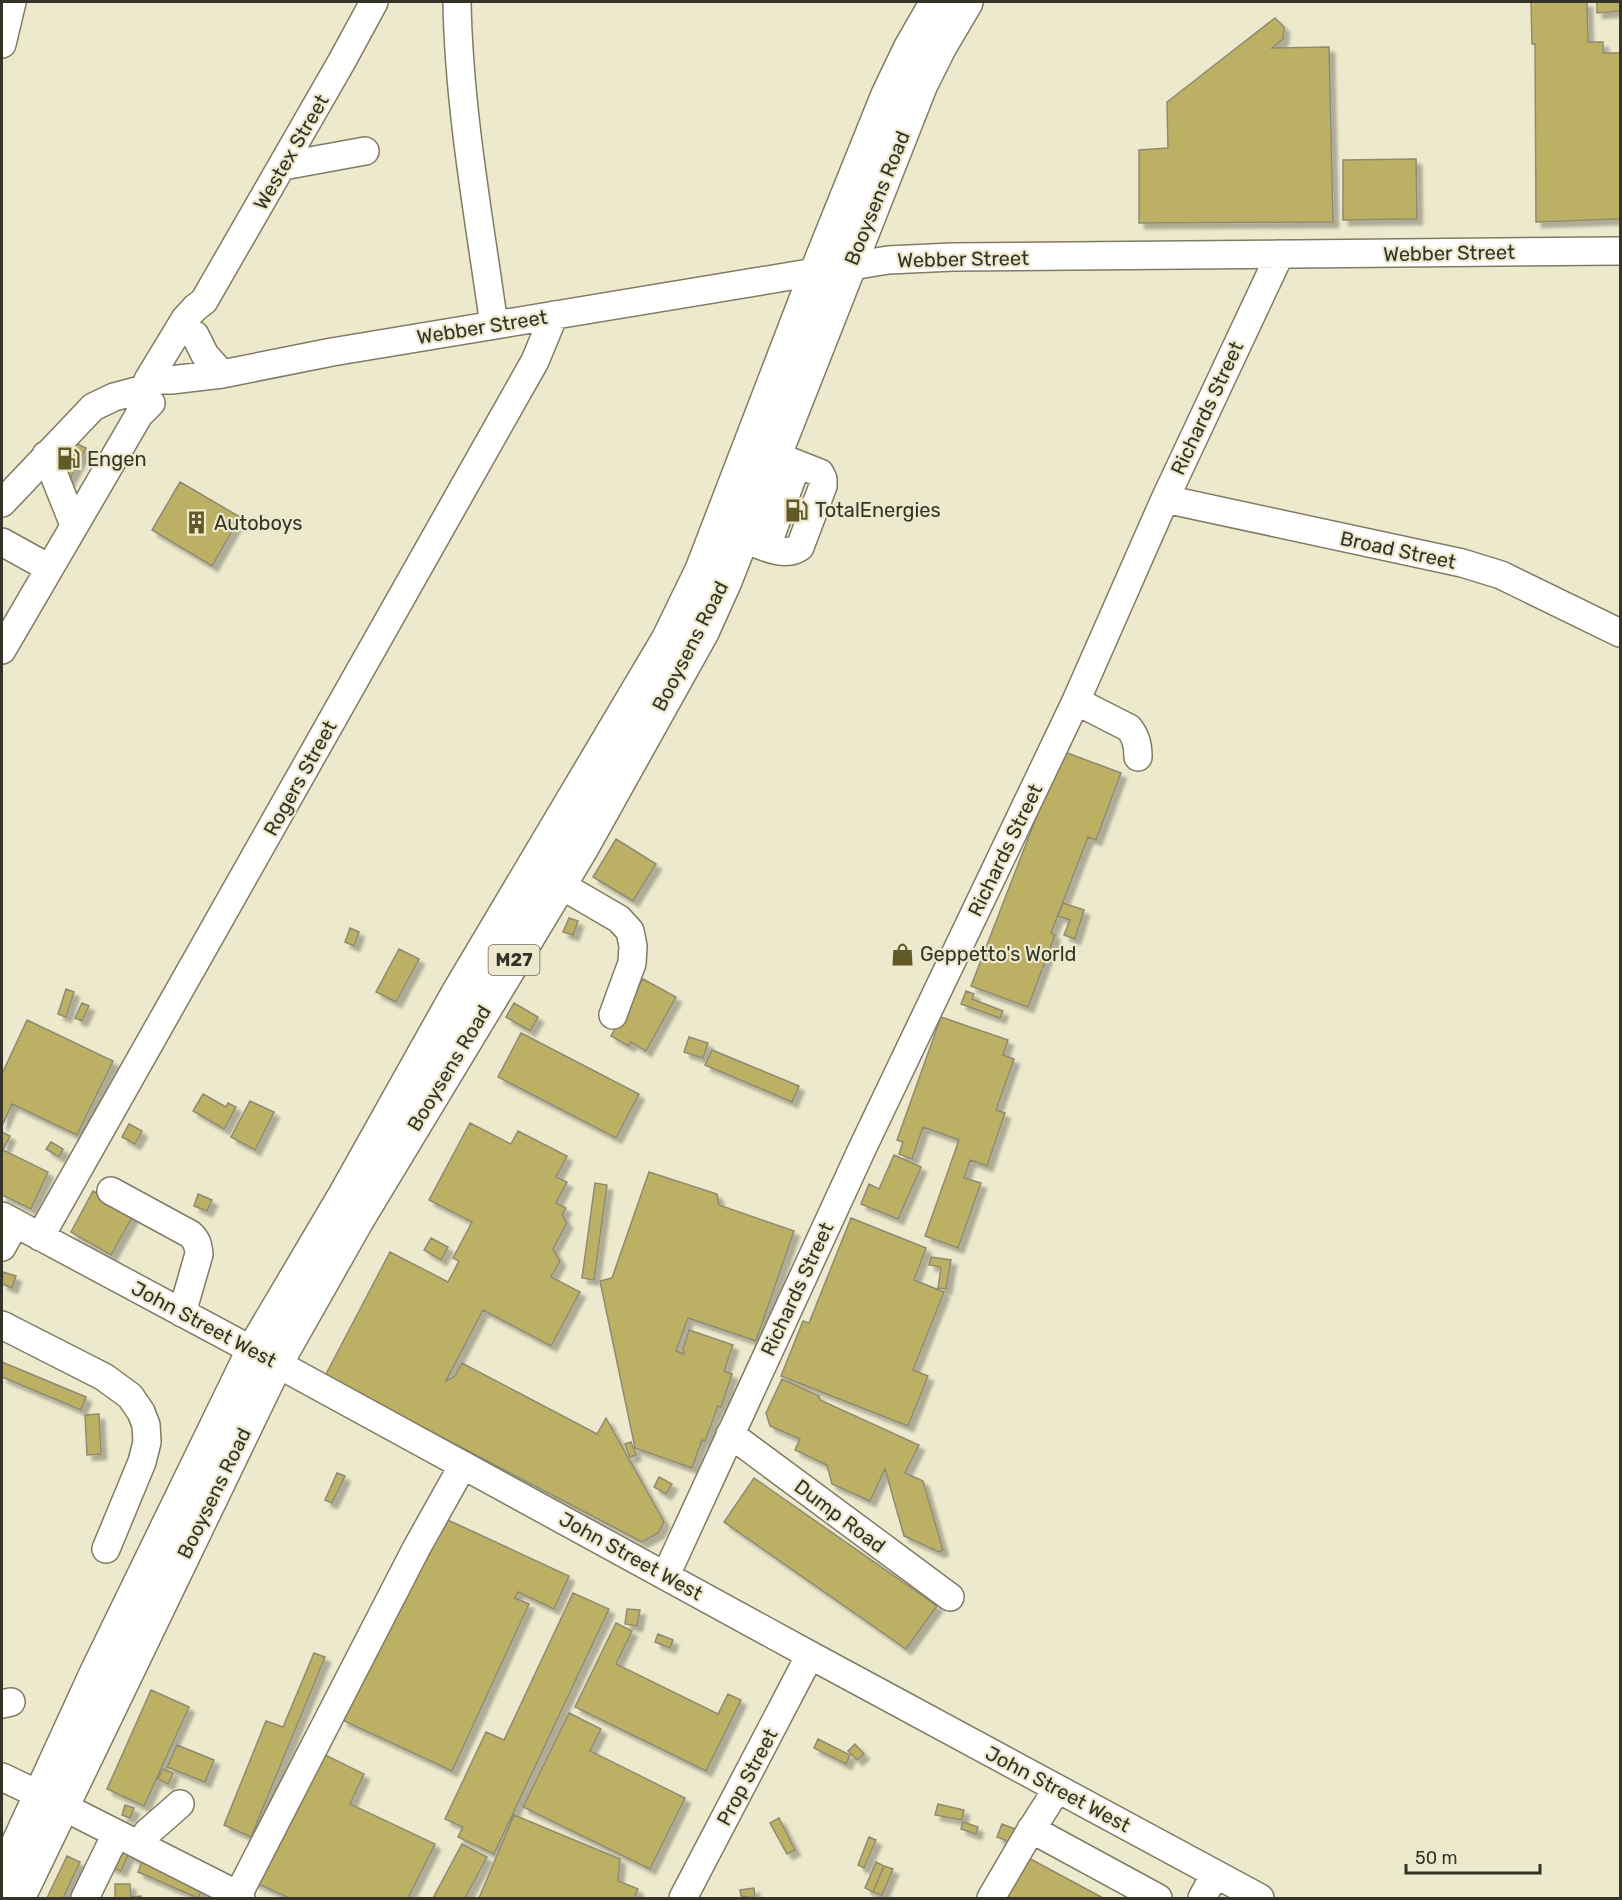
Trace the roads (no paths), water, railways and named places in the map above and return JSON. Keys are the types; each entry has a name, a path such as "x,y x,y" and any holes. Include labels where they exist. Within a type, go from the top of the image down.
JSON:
{"main road":[{"name":"Booysens Road","path":"18,1899 97,1672 265,1357 344,1197 462,987 668,640 702,570 888,95 910,49 937,2"},
{"name":"Booysens Road","path":"265,1357 363,1210 559,884 755,542 786,460 850,266 921,84 966,2"},
{"name":"Booysens Road","path":"2,1879 51,1801"}],"street":[{"path":"2,44 12,2"},
{"name":"Westex Street","path":"154,383 185,319 204,302 374,2"},
{"path":"457,2 470,152 494,325"},
{"path":"283,166 365,151"},
{"name":"Webber Street","path":"2,503 93,407 154,383 222,374 332,352 888,260 953,256 1620,251"},
{"name":"Richards Street","path":"666,1575 862,1149 1076,700 1165,499 1280,255"},
{"name":"Westex Street","path":"154,383 195,335 203,319 204,302"},
{"name":"Rogers Street","path":"40,1237 535,361 554,315"},
{"path":"195,335 204,355 222,374"},
{"path":"2,650 139,415 158,397 154,383"},
{"path":"46,455 74,525"},
{"path":"755,542 784,552 793,552 800,547 823,486 823,479 820,473 786,460"},
{"name":"Broad Street","path":"1165,499 1462,563 1501,575 1620,633"},
{"path":"2,542 49,568"},
{"path":"1076,700 1129,728 1138,745 1138,757"},
{"path":"559,884 619,919 630,931 633,946 632,963 613,1016"},
{"path":"111,1191 195,1238 199,1254 182,1312"},
{"path":"2,1247 8,1220"},
{"name":"John Street West","path":"8,1220 463,1464 1260,1899"},
{"path":"2,1325 104,1377 130,1396 141,1412 146,1425 147,1442 142,1462 106,1549"},
{"name":"Dump Road","path":"730,1434 950,1598"},
{"path":"2,1777 239,1897 416,1549 463,1464"},
{"name":"Prop Street","path":"683,1899 810,1655"},
{"path":"991,1899 1031,1829 1058,1789"},
{"path":"85,1899 128,1840 147,1833 180,1803"},
{"path":"1031,1829 1158,1899"},
{"path":"1202,1899 1215,1874"}],"place":[{"name":"Engen","path":"69,459"},
{"name":"TotalEnergies","path":"797,510"},
{"name":"Autoboys","path":"196,523"},
{"name":"Geppetto's World","path":"902,954"}]}
